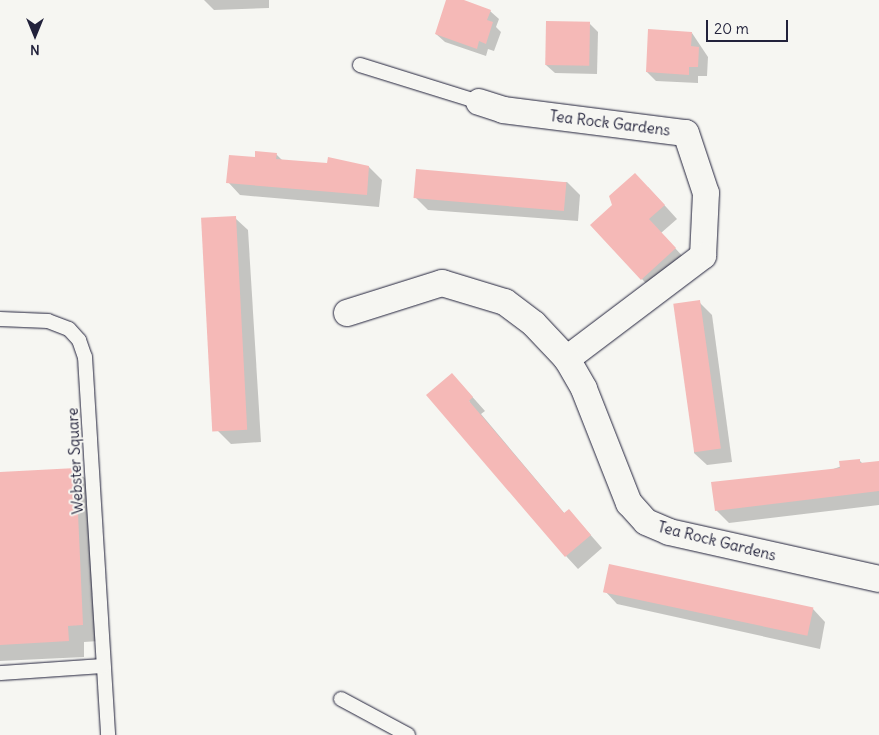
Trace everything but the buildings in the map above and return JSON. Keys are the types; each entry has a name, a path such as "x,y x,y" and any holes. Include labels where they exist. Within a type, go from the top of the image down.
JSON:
{"street":[{"name":"Tea Rock Gardens","path":"479,102 503,110 686,133 706,193 703,256 567,360"},
{"name":"Tea Rock Gardens","path":"347,313 442,283 475,290 505,302 534,324 567,360 584,389 628,503 646,522 669,532 879,579"}],"lane":[{"path":"360,65 479,102"},
{"name":"Webster Square","path":"0,319 48,321 69,329 79,340 85,357 108,735"},
{"path":"0,673 103,666"},
{"path":"341,699 408,735"}]}
